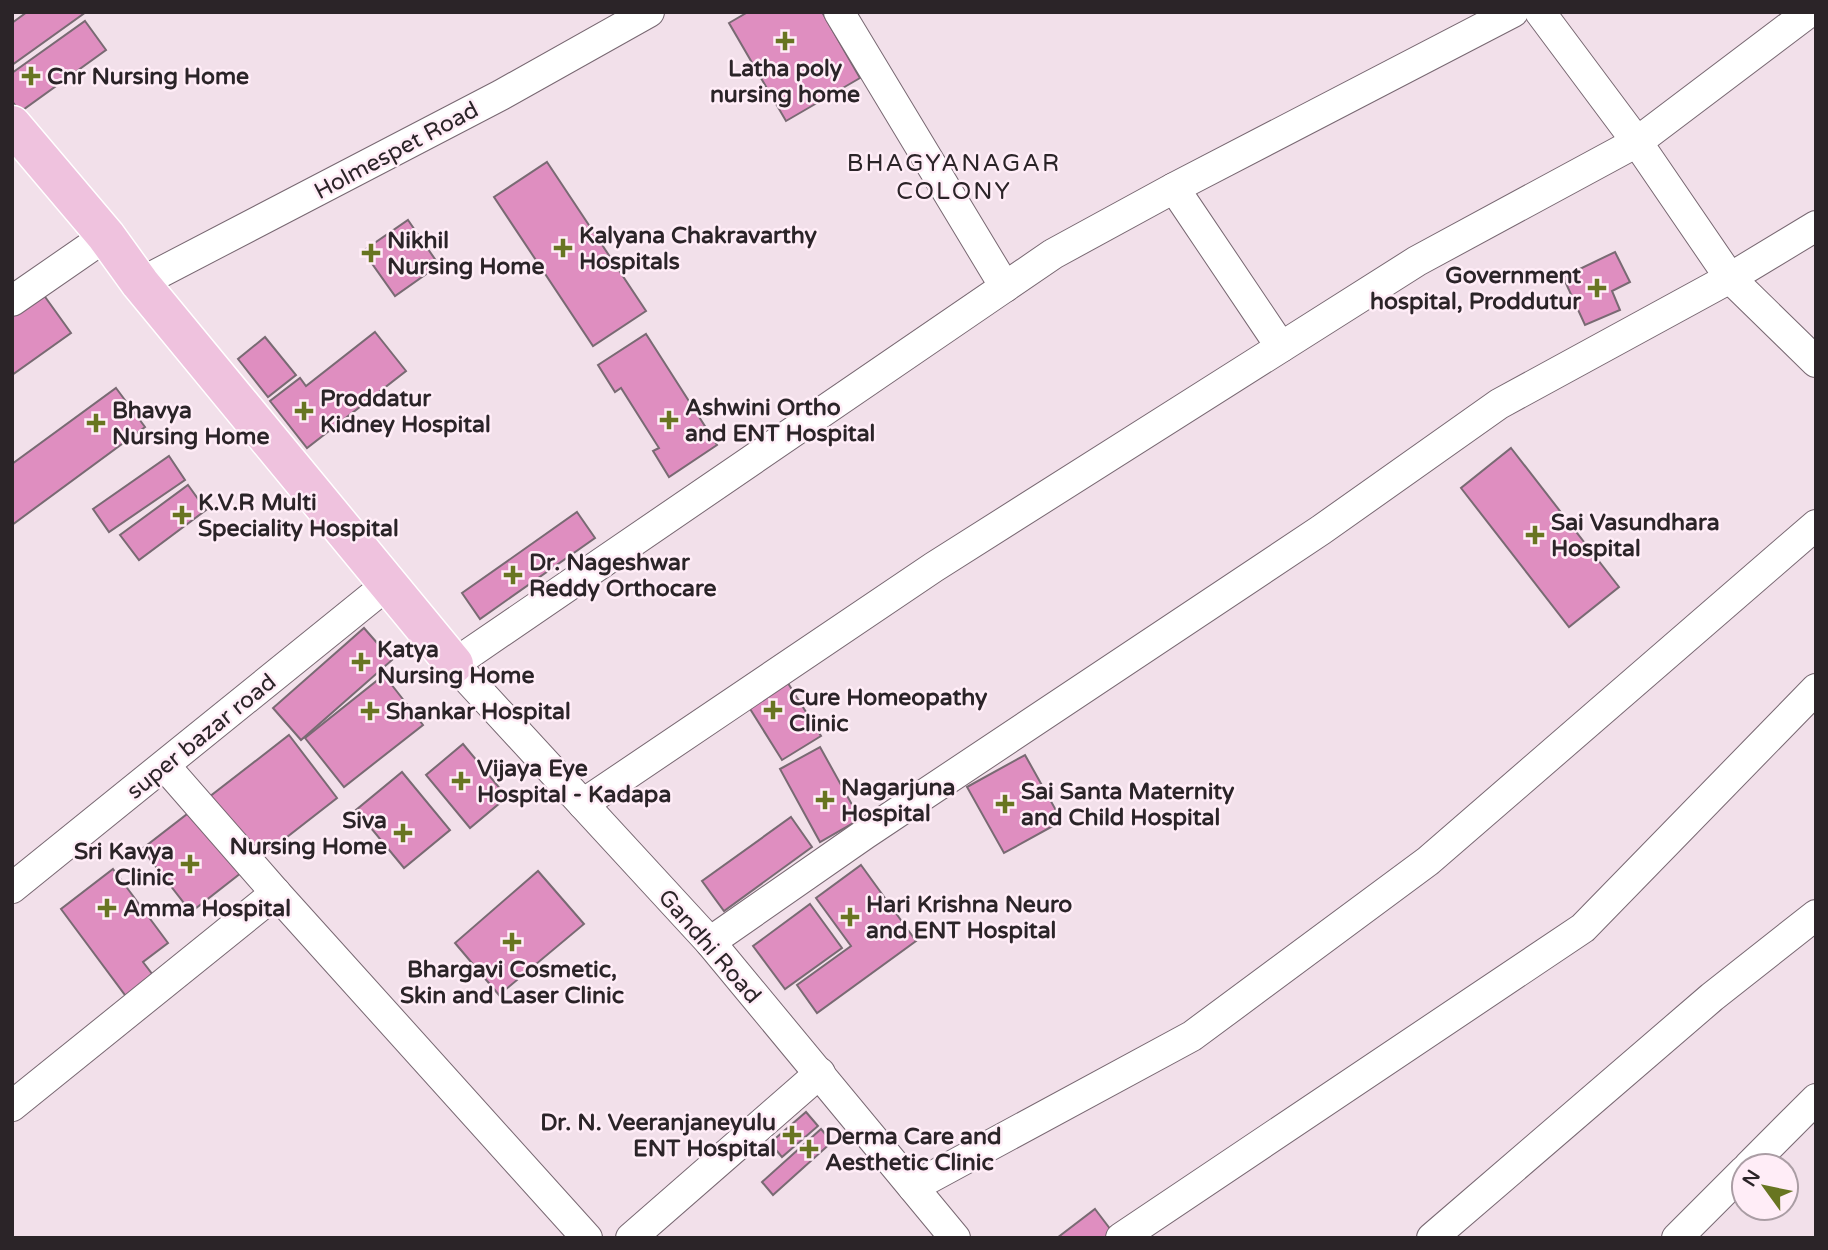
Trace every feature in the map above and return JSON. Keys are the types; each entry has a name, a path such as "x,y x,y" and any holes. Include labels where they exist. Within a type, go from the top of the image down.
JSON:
{"main road":[{"path":"12,125 106,236 140,284 454,664"}],"street":[{"name":"Holmespet Road","path":"140,284 501,95 649,12"},
{"path":"839,12 1005,287"},
{"path":"454,664 1053,254 1513,12"},
{"path":"1540,12 1637,142 1730,278 1816,362"},
{"path":"583,804 934,567 1417,261 1637,142 1809,12"},
{"path":"1174,188 1281,347"},
{"path":"710,942 1321,530 1499,404 1730,278 1816,226"},
{"path":"12,301 106,236"},
{"path":"913,1187 1192,1036 1428,861 1816,525"},
{"name":"super bazar road","path":"12,888 388,583"},
{"name":"Gandhi Road","path":"454,664 710,942 955,1238"},
{"path":"1121,1238 1583,928 1816,689"},
{"path":"165,766 587,1238"},
{"path":"12,1106 276,893"},
{"path":"1432,1238 1712,997 1816,915"},
{"path":"631,1238 820,1073"},
{"path":"1763,1152 1816,1099"},
{"path":"1677,1238 1730,1185"}],"building":[{"path":"27,12 86,12 12,65 12,23"},
{"path":"748,12 822,12 860,78 786,121 729,23"},
{"path":"85,21 106,50 20,112 12,101 12,73"},
{"path":"547,162 646,311 593,346 494,197"},
{"path":"408,220 439,265 395,296 363,251"},
{"path":"1615,252 1630,282 1612,291 1620,310 1585,325 1563,277"},
{"path":"43,294 71,333 12,375 12,316"},
{"path":"375,332 406,371 307,448 270,401 300,378 306,386"},
{"path":"646,334 717,445 669,477 653,451 659,448 621,388 615,392 598,365"},
{"path":"265,337 296,375 268,397 238,359"},
{"path":"116,388 145,427 12,525 12,464"},
{"path":"1511,448 1619,587 1569,627 1461,488"},
{"path":"169,456 185,480 109,532 93,509"},
{"path":"188,485 206,510 139,560 120,535"},
{"path":"577,512 595,538 480,619 462,593"},
{"path":"364,628 392,660 301,740 273,708"},
{"path":"384,675 423,725 344,787 305,738"},
{"path":"786,680 821,736 782,760 747,704"},
{"path":"289,735 337,798 191,912 142,849"},
{"path":"463,744 507,797 470,828 426,775"},
{"path":"820,747 860,819 820,842 780,769"},
{"path":"1025,755 1062,821 1004,853 967,787"},
{"path":"402,772 450,830 404,868 356,810"},
{"path":"791,817 812,847 724,911 702,881"},
{"path":"861,865 916,941 817,1013 797,985 851,946 816,898"},
{"path":"113,869 168,943 143,962 156,979 128,999 61,909"},
{"path":"538,871 584,924 499,995 455,943"},
{"path":"810,904 842,948 785,989 753,946"},
{"path":"806,1112 818,1126 782,1157 770,1143"},
{"path":"821,1129 832,1142 773,1195 762,1182"},
{"path":"1095,1209 1117,1238 1057,1238"}],"place":[{"name":"Latha poly nursing home","path":"785,41"},
{"name":"Cnr Nursing Home","path":"31,76"},
{"name":"Kalyana Chakravarthy Hospitals","path":"563,248"},
{"name":"Nikhil Nursing Home","path":"371,253"},
{"name":"Government hospital, Proddutur","path":"1597,288"},
{"name":"Proddatur Kidney Hospital","path":"304,411"},
{"name":"Ashwini Ortho and ENT Hospital","path":"669,420"},
{"name":"Bhavya Nursing Home","path":"96,423"},
{"name":"K.V.R Multi Speciality Hospital","path":"182,515"},
{"name":"Sai Vasundhara Hospital","path":"1535,535"},
{"name":"Dr. Nageshwar Reddy Orthocare","path":"513,575"},
{"name":"Katya Nursing Home","path":"361,662"},
{"name":"Cure Homeopathy Clinic","path":"773,710"},
{"name":"Shankar Hospital","path":"370,711"},
{"name":"Vijaya Eye Hospital - Kadapa","path":"461,781"},
{"name":"Nagarjuna Hospital","path":"825,800"},
{"name":"Sai Santa Maternity and Child Hospital","path":"1005,804"},
{"name":"Siva Nursing Home","path":"403,833"},
{"name":"Sri Kavya Clinic","path":"190,864"},
{"name":"Amma Hospital","path":"107,908"},
{"name":"Hari Krishna Neuro and ENT Hospital","path":"850,917"},
{"name":"Bhargavi Cosmetic, Skin and Laser Clinic","path":"512,942"},
{"name":"Dr. N. Veeranjaneyulu ENT Hospital","path":"792,1135"},
{"name":"Derma Care and Aesthetic Clinic","path":"809,1149"}],"district":[{"name":"BHAGYANAGAR COLONY","path":"954,177"}]}
